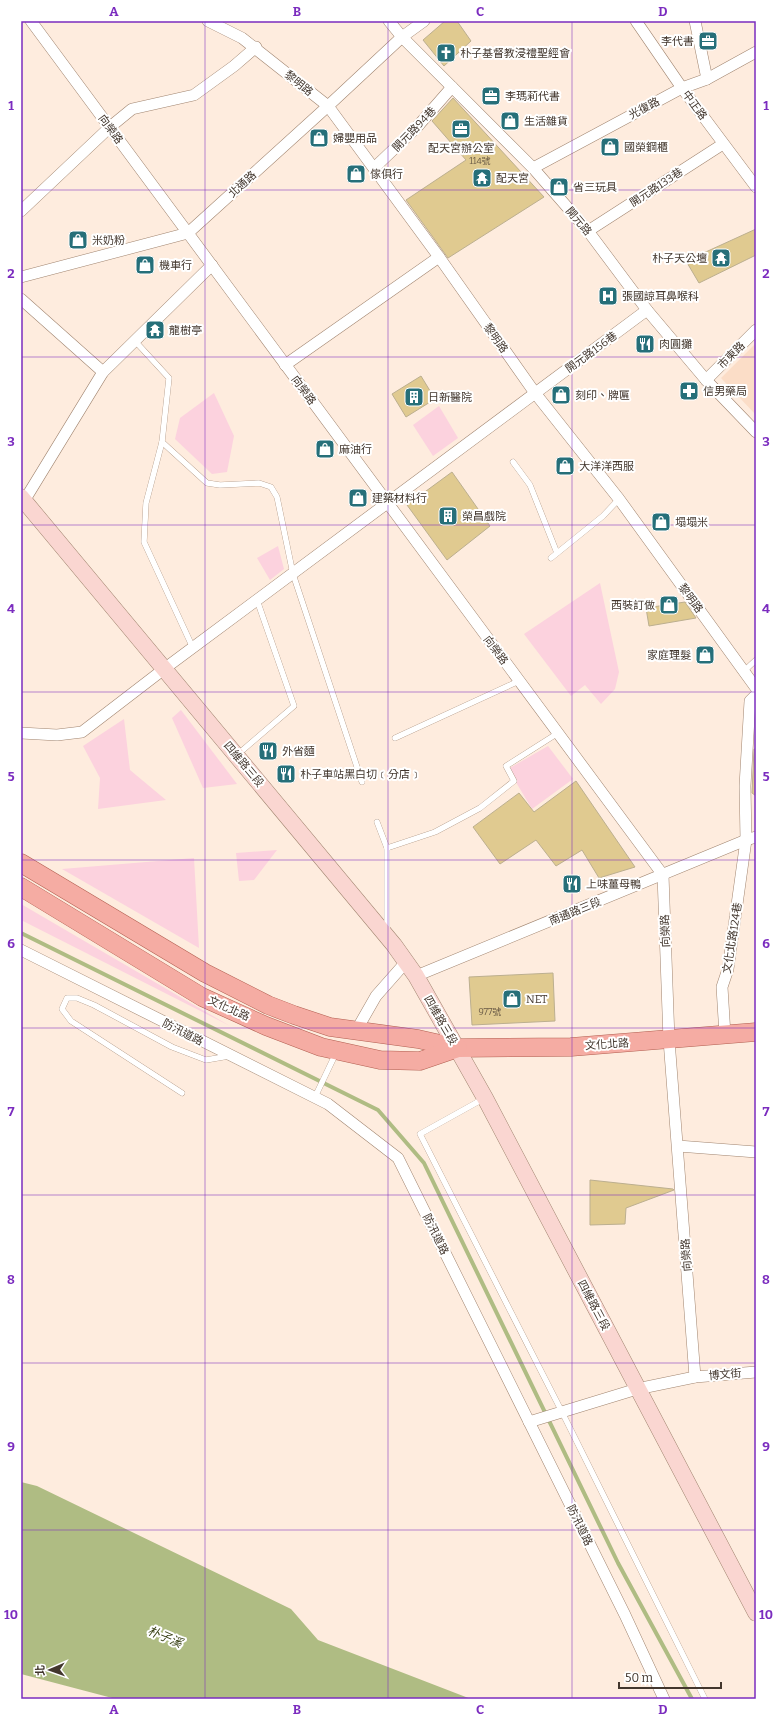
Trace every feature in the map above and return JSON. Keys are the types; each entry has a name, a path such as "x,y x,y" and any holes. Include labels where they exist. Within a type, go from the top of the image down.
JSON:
{"main road":[{"name":"文化北路","path":"21,863 219,980 294,1015 330,1028 418,1039 458,1048 571,1047 756,1032"},
{"name":"文化北路","path":"21,887 202,997 266,1026 321,1047 380,1060 420,1061 458,1048"}],"street":[{"name":"向榮路","path":"31,21 663,875 670,1040 695,1377"},
{"name":"黎明路","path":"208,21 242,38 328,106 439,257 535,393 619,498 756,688"},
{"name":"開元路","path":"390,21 402,37 533,168 588,231 647,310 706,380 756,432"},
{"name":"北通路","path":"21,277 188,233 402,37 424,21"},
{"name":"中正路","path":"636,21 682,88 756,187"},
{"path":"695,21 707,79"},
{"path":"21,211 110,127 132,109 194,95 256,48"},
{"name":"光復路","path":"533,168 682,88 707,79 756,52"},
{"name":"開元路94巷","path":"374,168 417,127 452,87"},
{"name":"開元路133巷","path":"588,231 723,144"},
{"path":"285,365 439,257"},
{"path":"22,501 103,372 212,265"},
{"path":"21,299 103,372"},
{"name":"開元路156巷","path":"21,733 57,735 82,732 164,669 647,310"},
{"name":"市東路","path":"706,380 756,330"},
{"name":"四維路三段","path":"22,501 387,935 416,976 485,1098 756,1613"},
{"name":"文化北路124巷","path":"725,1035 722,987 728,970 751,839 745,786 750,701 756,695"},
{"name":"南通路三段","path":"416,976 751,839"},
{"name":"防汛道路","path":"21,950 328,1104 398,1158 625,1615 664,1699"},
{"path":"356,1031 376,996 406,962"},
{"path":"678,1146 756,1152"},
{"name":"博文街","path":"529,1422 637,1389 695,1377 756,1372"}],"lane":[{"path":"135,341 169,378 162,442 146,503 144,542 193,648"},
{"path":"162,442 206,483 220,485 259,483 271,488 277,497 293,574 362,782"},
{"path":"513,462 530,485 557,553"},
{"path":"551,558 603,516 619,498"},
{"path":"237,755 294,706 257,600"},
{"path":"744,671 756,660"},
{"path":"395,738 519,681"},
{"path":"387,848 435,832 480,808 514,781 506,766 558,733"},
{"path":"377,822 387,848 387,935"},
{"path":"182,1093 71,1021 62,1009 67,998 77,998 94,1005 172,1047 206,1060 231,1056"},
{"path":"314,1097 337,1051"},
{"path":"485,1098 420,1134 562,1412 705,1699"}],"shaded area":[{"path":"756,343 756,415 721,378"},
{"path":"214,393 234,436 227,472 212,474 175,439 180,418"},
{"path":"439,406 458,438 433,456 413,425"},
{"path":"278,546 284,569 270,580 257,558"},
{"path":"600,583 619,672 615,689 601,704 585,685 571,696 524,634"},
{"path":"181,710 237,784 203,788 172,718"},
{"path":"124,719 130,770 166,800 98,809 100,778 83,746"},
{"path":"548,746 573,779 532,809 508,769"},
{"path":"277,850 254,880 239,881 236,853"},
{"path":"194,858 199,948 62,869"},
{"path":"21,904 230,1026 21,920"}],"water":[{"name":"朴子溪","path":"21,1482 37,1486 291,1609 318,1640 471,1699 116,1699 21,1674"}],"building":[{"name":"朴子基督教浸禮聖經會","path":"445,21 457,21 471,41 444,66 423,40"},
{"name":"配天宮","path":"453,98 544,197 448,258 406,200 466,160 432,121"},
{"name":"朴子天公壇","path":"756,229 756,255 699,283 686,261"},
{"name":"日新醫院","path":"421,376 435,399 406,417 392,394"},
{"name":"榮昌戲院","path":"452,472 490,526 447,560 407,505"},
{"path":"685,602 696,618 649,626 646,608"},
{"path":"754,749 756,749 756,796 752,793"},
{"path":"576,781 635,867 599,878 582,850 556,866 536,840 500,864 473,827 519,793 534,812"},
{"name":"NET","path":"553,973 555,1021 472,1025 469,977"},
{"path":"590,1180 674,1190 626,1208 625,1224 590,1225"}],"waterway":[{"path":"21,933 378,1110 424,1163 618,1563 692,1699"}],"place":[{"name":"李代書","path":"708,41"},
{"name":"朴子基督教浸禮聖經會","path":"446,53"},
{"name":"李瑪莉代書","path":"491,96"},
{"name":"生活雜貨","path":"510,121"},
{"name":"配天宮辦公室","path":"461,129"},
{"name":"婦嬰用品","path":"319,138"},
{"name":"國榮鋼櫃","path":"610,147"},
{"name":"傢俱行","path":"356,174"},
{"name":"配天宮","path":"482,178"},
{"name":"省三玩具","path":"559,187"},
{"name":"米奶粉","path":"78,240"},
{"name":"朴子天公壇","path":"721,258"},
{"name":"機車行","path":"145,265"},
{"name":"張國諒耳鼻喉科","path":"608,296"},
{"name":"龍樹亭","path":"155,330"},
{"name":"肉圓攤","path":"645,344"},
{"name":"信男藥局","path":"689,391"},
{"name":"刻印、牌匾","path":"561,395"},
{"name":"日新醫院","path":"414,397"},
{"name":"麻油行","path":"325,449"},
{"name":"大洋洋西服","path":"565,466"},
{"name":"建築材料行","path":"358,498"},
{"name":"榮昌戲院","path":"448,516"},
{"name":"塌塌米","path":"661,522"},
{"name":"西裝訂做","path":"669,605"},
{"name":"家庭理髮","path":"705,655"},
{"name":"外省麵","path":"268,751"},
{"name":"朴子車站黑白切﹝分店﹞","path":"286,774"},
{"name":"上味薑母鴨","path":"572,884"},
{"name":"NET","path":"512,999"}]}
